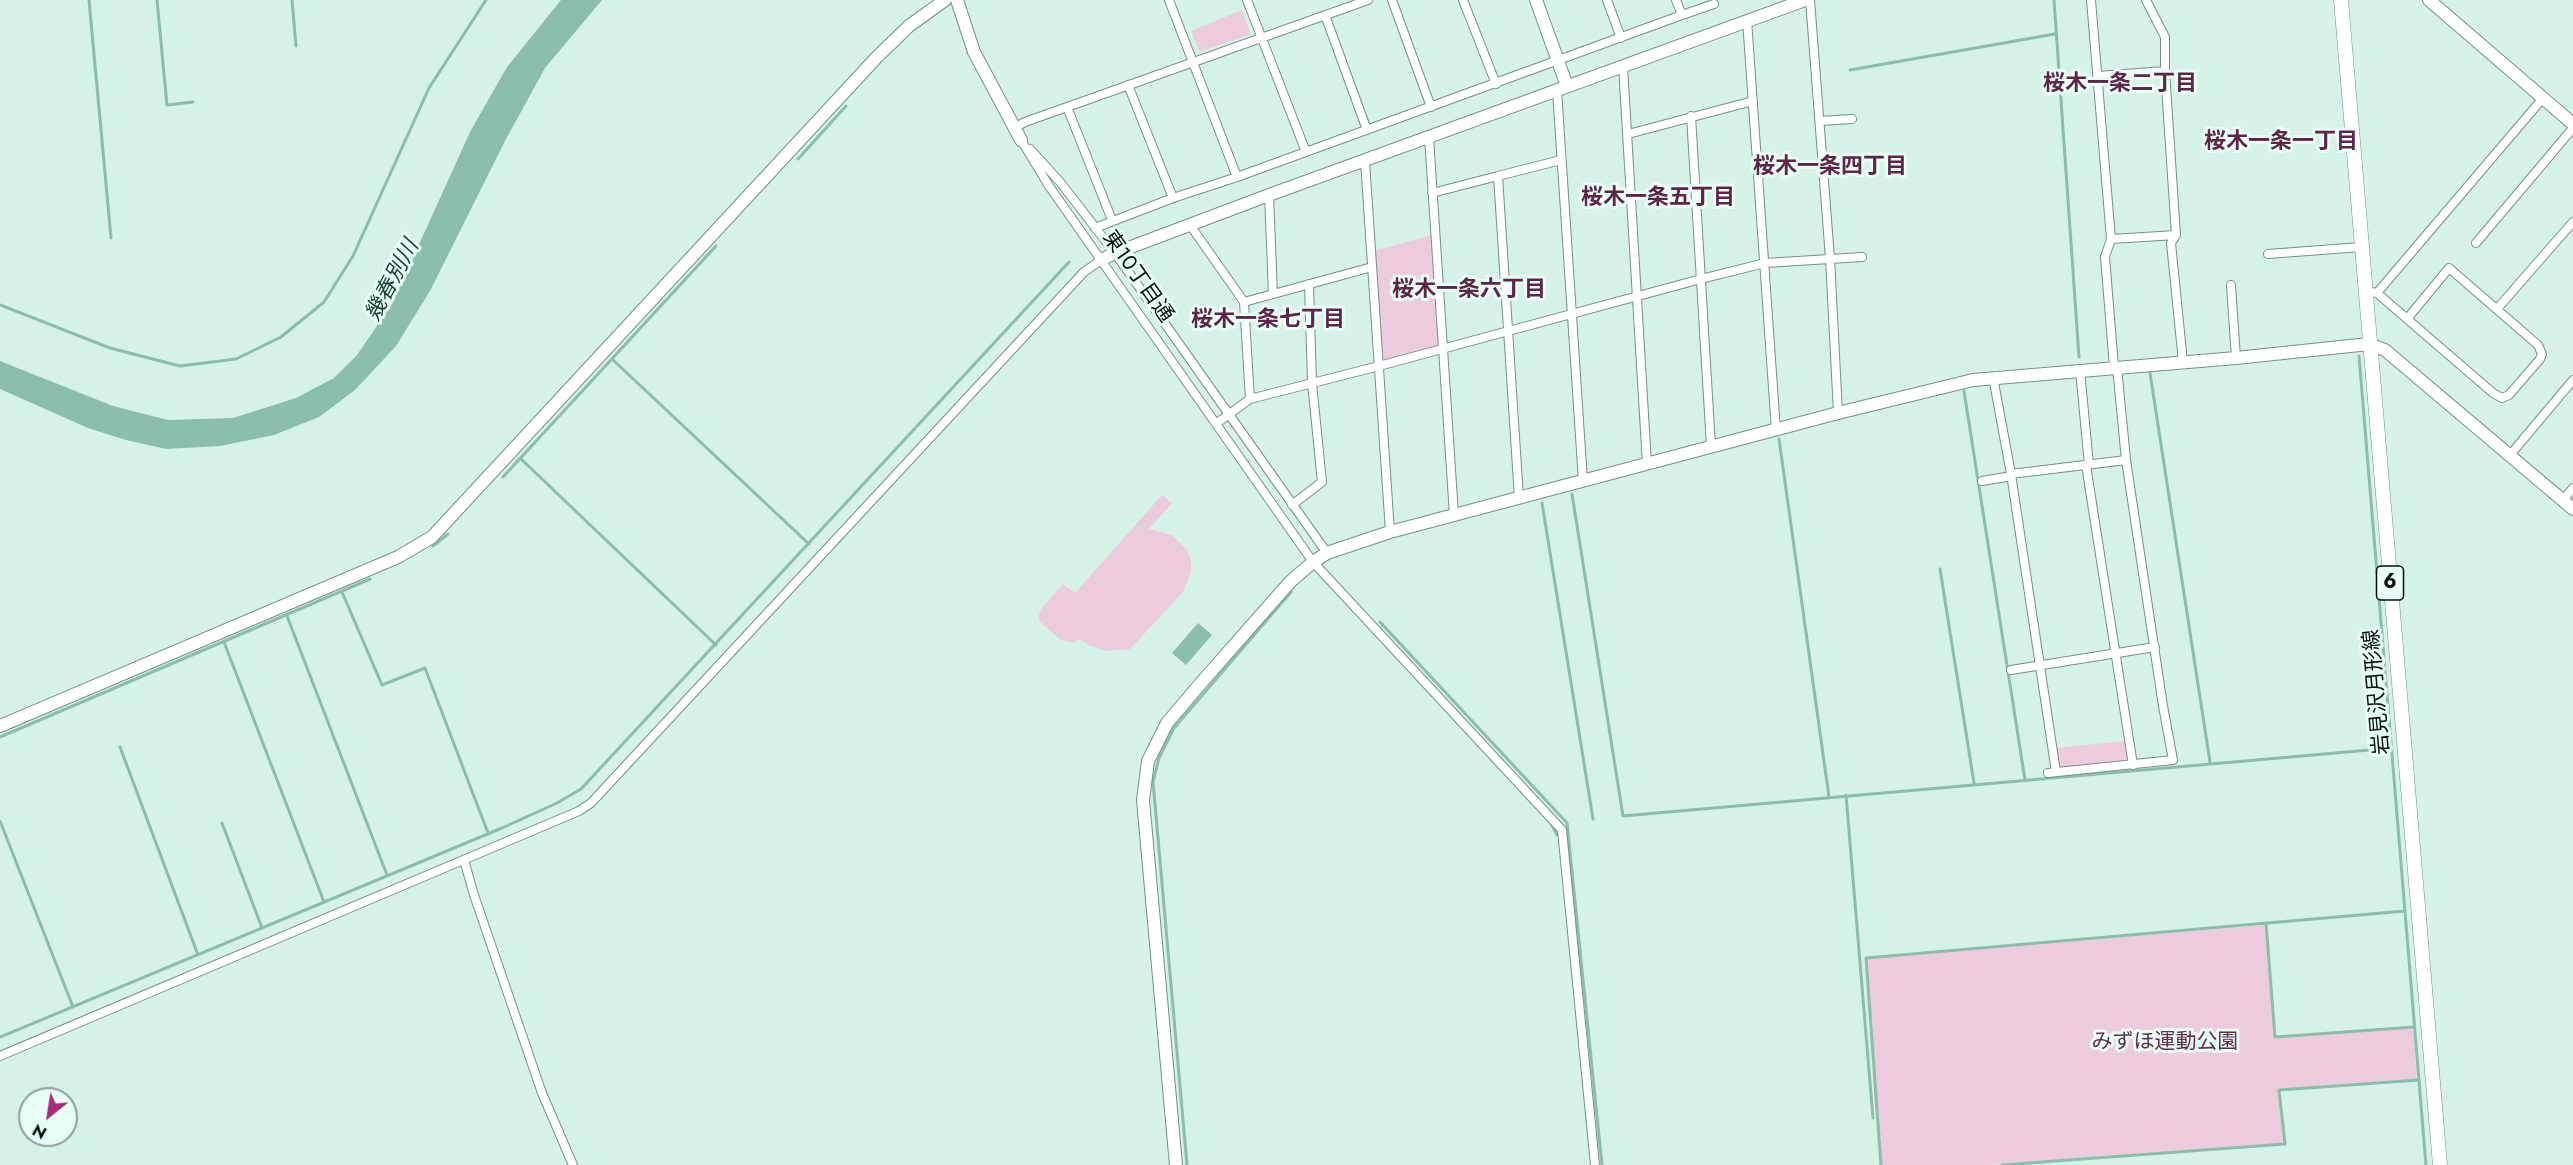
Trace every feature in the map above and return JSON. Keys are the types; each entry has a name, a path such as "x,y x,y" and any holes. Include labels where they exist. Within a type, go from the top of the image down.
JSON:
{"main road":[{"name":"岩見沢月形線","path":"2341,0 2361,247 2371,292 2369,344 2440,1165"}],"street":[{"path":"0,726 398,557 432,537 869,65 909,26 945,0"},
{"name":"東10丁目通","path":"957,0 974,52 1036,166 1312,562 1562,830 1595,1165"},
{"path":"1169,0 1237,177"},
{"path":"1247,0 1306,152"},
{"path":"1014,128 1025,122 1368,0"},
{"path":"1392,0 1431,107"},
{"path":"1464,0 1496,84"},
{"path":"1536,0 1558,62 1562,88 1561,160 1583,481"},
{"path":"1607,0 1621,38"},
{"path":"1676,0 1682,15"},
{"path":"0,1056 579,811 591,802 1084,272 1101,260 1115,252 1269,195 1805,0"},
{"path":"1810,0 1830,258 1838,413"},
{"path":"1993,377 2011,475 2039,665 2052,773 2173,760 2115,367 2105,257 2110,239 2091,0"},
{"path":"2146,0 2165,38 2175,235 2171,243 2183,362"},
{"path":"2429,0 2573,124 2476,243"},
{"path":"1095,228 1714,4"},
{"path":"1325,15 1367,130"},
{"path":"1747,20 1776,430"},
{"path":"1623,66 1647,464"},
{"path":"2098,76 2165,71"},
{"path":"1128,85 1173,198"},
{"path":"2407,319 2449,268 2538,345 2542,354 2540,359 2509,394 2502,398 2371,292 2543,98"},
{"path":"1628,134 1753,101"},
{"path":"1067,107 1112,220"},
{"path":"1691,116 1711,447"},
{"path":"1820,121 1852,119"},
{"path":"1429,137 1454,515"},
{"path":"1021,141 1060,182 1115,252 1327,553"},
{"path":"1365,160 1390,532"},
{"path":"1432,193 1561,160"},
{"path":"1498,177 1519,498"},
{"path":"1269,195 1273,294"},
{"path":"2497,309 2573,222"},
{"path":"1190,225 1244,302 1250,399"},
{"path":"2110,239 2175,235"},
{"path":"2268,254 2361,247"},
{"path":"1217,423 1250,399 1701,279 1765,263 1862,257"},
{"path":"1244,302 1372,267"},
{"path":"1292,505 1322,482 1312,383 1309,284"},
{"path":"2231,285 2235,358"},
{"path":"1176,1165 1143,800 1148,761 1167,723 1268,606 1312,562 1327,553 1390,532 1936,387 1993,377 2235,358 2369,344 2385,350 2573,509"},
{"path":"2080,370 2087,465 2133,765"},
{"path":"2510,455 2573,380"},
{"path":"1982,481 2127,460"},
{"path":"2562,500 2573,488"},
{"path":"2011,670 2155,647"},
{"path":"464,860 542,1093 573,1165"}],"green space":[{"path":"1242,10 1251,34 1200,52 1191,31"},
{"path":"1435,234 1442,349 1379,366 1371,252"},
{"path":"1162,495 1172,503 1149,529 1172,535 1187,550 1191,560 1191,572 1183,592 1130,649 1106,651 1088,645 1080,639 1073,643 1061,640 1040,622 1038,615 1042,608 1063,584 1075,593"},
{"path":"2125,741 2127,760 2124,764 2062,770 2058,767 2056,748"},
{"name":"みずほ運動公園","path":"2265,925 2276,1037 2413,1028 2417,1079 2280,1089 2285,1143 1987,1165 1882,1165 1866,959"}],"shaded area":[{"path":"561,0 602,0 545,68 506,139 430,291 396,346 355,390 319,417 274,435 220,446 166,449 88,428 0,389 0,361 113,406 168,420 233,418 296,398 334,378 357,355 392,304 470,132 507,67"},
{"path":"1198,623 1212,635 1186,665 1172,653"}],"waterway":[{"path":"89,0 111,238"},
{"path":"157,0 167,105 193,102"},
{"path":"292,0 296,46"},
{"path":"0,305 110,348 180,366 236,359 281,337 324,302 353,256 429,88 486,0"},
{"path":"2054,0 2079,357"},
{"path":"1850,70 2055,34"},
{"path":"798,159 846,106"},
{"path":"503,477 716,246"},
{"path":"0,1037 502,828 557,803 581,789 1069,262"},
{"path":"2359,356 2426,1165"},
{"path":"612,359 809,544"},
{"path":"2150,373 2210,762"},
{"path":"1964,391 2025,780"},
{"path":"1779,439 1829,797"},
{"path":"520,458 716,645"},
{"path":"1572,494 1623,816 2392,748"},
{"path":"1542,503 1593,819"},
{"path":"433,546 448,534"},
{"path":"1940,569 1974,783"},
{"path":"0,737 370,579"},
{"path":"342,592 382,685 425,668 488,833"},
{"path":"1187,1165 1153,782 1159,758 1174,728 1291,592"},
{"path":"287,616 387,875"},
{"path":"1380,622 1567,823 1602,1165"},
{"path":"224,642 324,902"},
{"path":"120,747 198,955"},
{"path":"1846,795 1873,1118"},
{"path":"0,821 73,1007"},
{"path":"222,823 262,928"},
{"path":"1552,825 1557,835"},
{"path":"1881,1165 1866,958 2405,911"},
{"path":"2266,923 2275,1037 2414,1027"},
{"path":"2002,1165 2285,1144 2279,1090 2419,1080"}],"district":[{"name":"桜木一条二丁目","path":"2120,85"},
{"name":"桜木一条一丁目","path":"2281,143"},
{"name":"桜木一条四丁目","path":"1830,168"},
{"name":"桜木一条五丁目","path":"1658,199"},
{"name":"桜木一条六丁目","path":"1469,291"},
{"name":"桜木一条七丁目","path":"1268,321"}],"water label":[{"name":"幾春別川","path":"393,281"}]}
